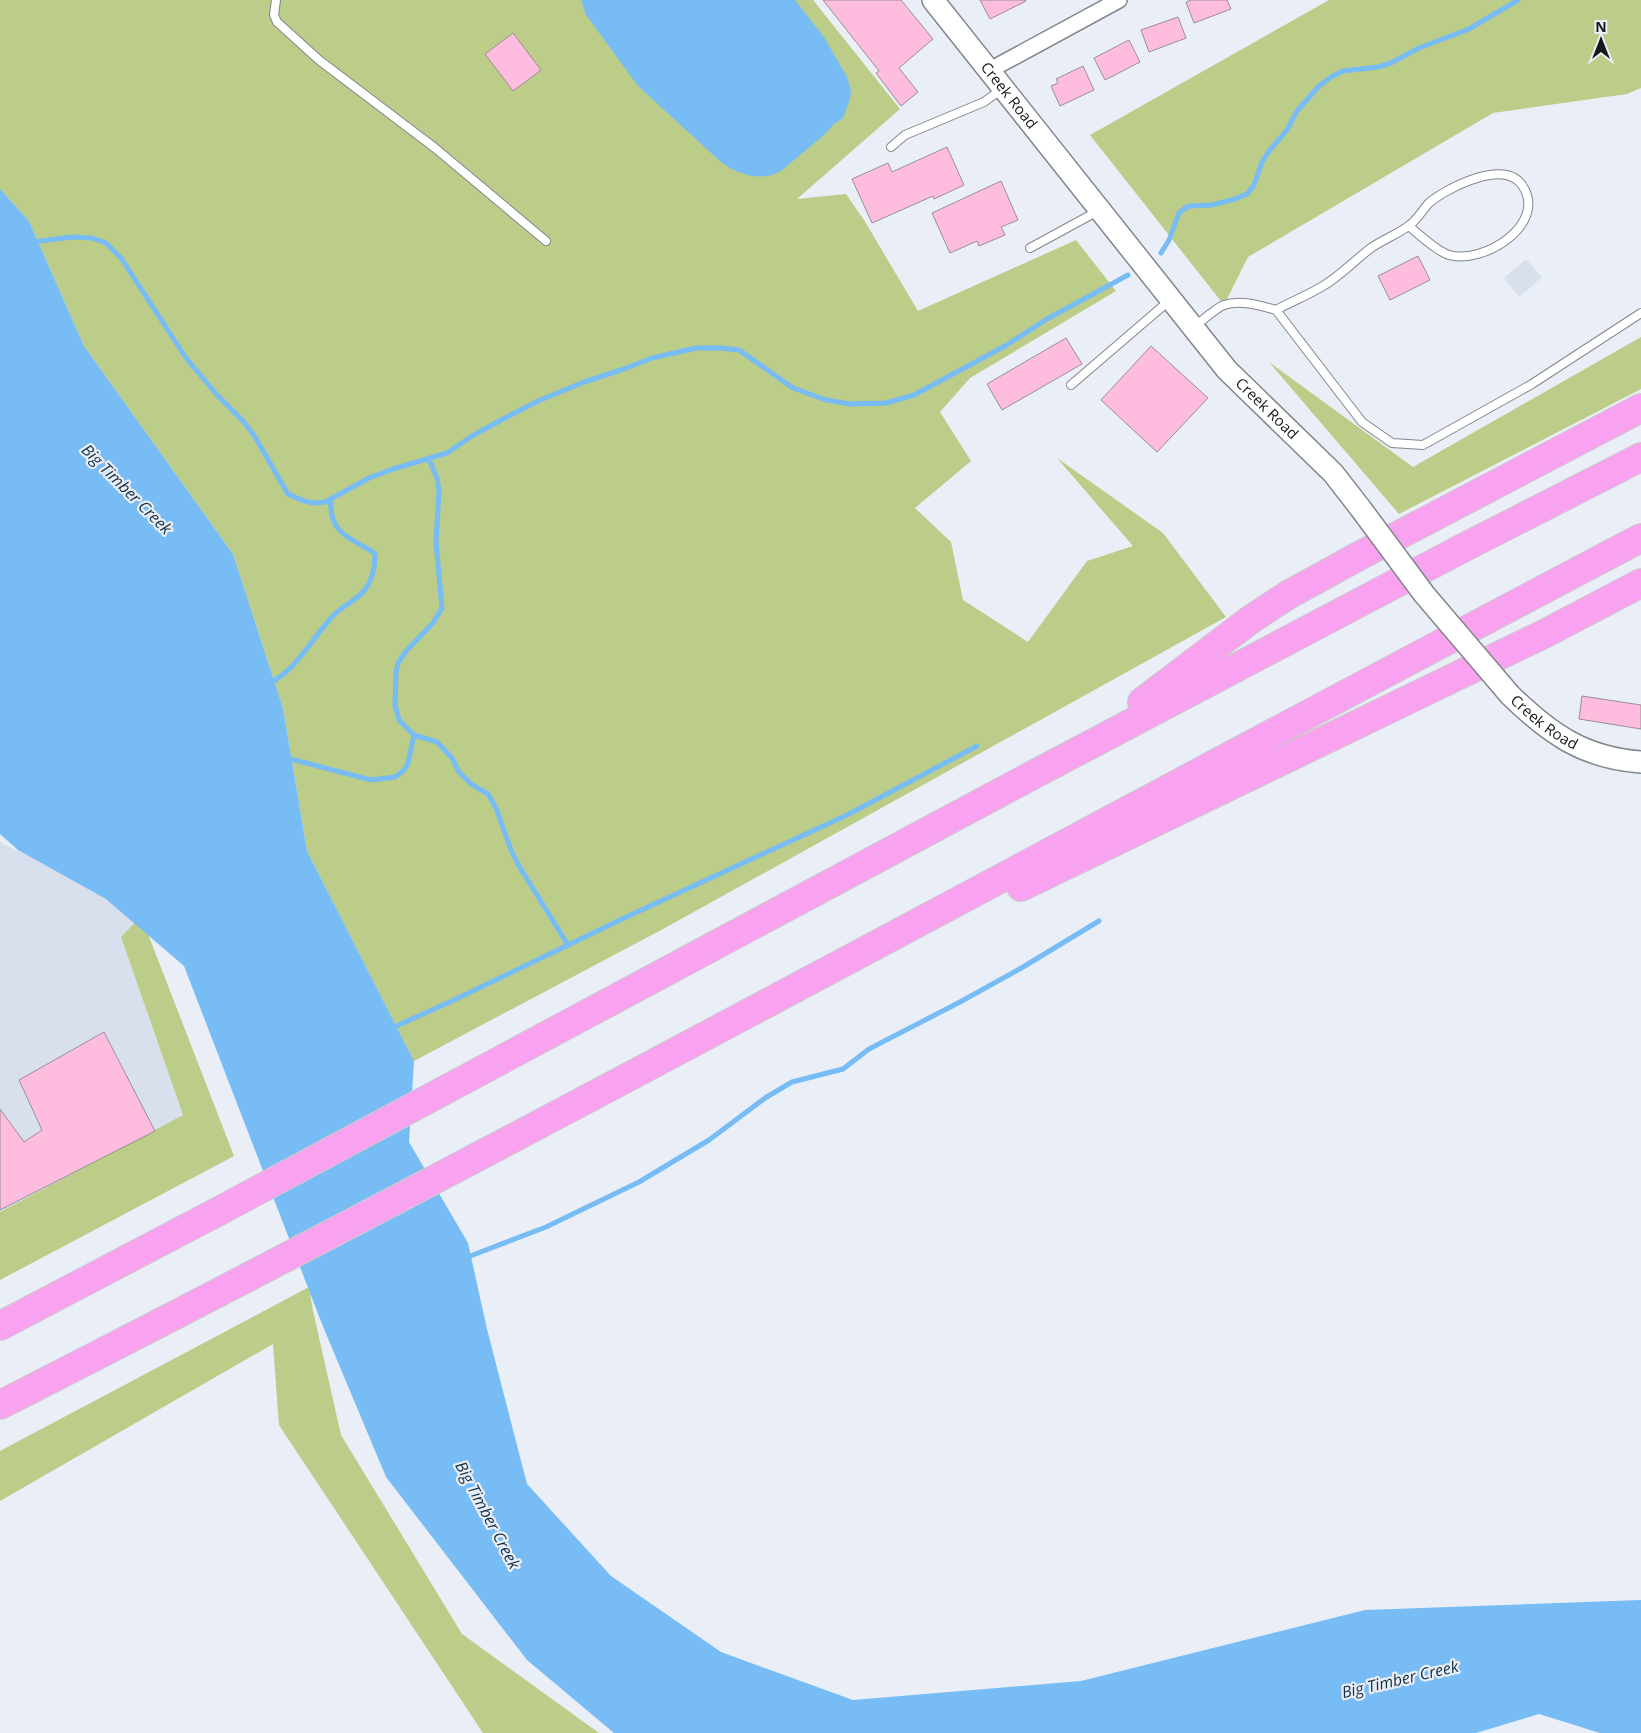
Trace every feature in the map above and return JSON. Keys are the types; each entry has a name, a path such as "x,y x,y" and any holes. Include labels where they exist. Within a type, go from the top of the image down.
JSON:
{"highway":[{"path":"1031,776 1153,695 1250,620 1288,595 1641,408"},
{"path":"0,1326 221,1210 1031,776 1461,549 1641,457"},
{"path":"0,1406 255,1275 1295,720 1641,538"},
{"path":"639,1071 1520,646 1641,583"}],"street":[{"name":"Creek Road","path":"933,0 1227,370 1333,473 1424,594 1510,695 1541,724 1571,742 1613,759 1641,762"},
{"path":"990,70 1119,0"}],"lane":[{"path":"276,0 274,15 278,22 319,60 435,148 546,241"},
{"path":"891,146 905,135 984,102 1004,88"},
{"path":"1276,310 1324,286 1373,247 1409,226 1430,202 1465,182 1491,174 1509,174 1522,185 1527,198 1528,212 1523,223 1514,234 1497,246 1473,257 1448,255 1409,226"},
{"path":"1030,248 1100,210"},
{"path":"1071,385 1172,299"},
{"path":"1193,327 1224,305 1242,304 1276,310 1362,422 1392,443 1423,445 1532,384 1641,313"}],"shaded area":[{"path":"1526,259 1542,277 1519,297 1504,278"},
{"path":"0,841 5,845 129,899 141,916 121,937 183,1115 0,1212"}],"green space":[{"path":"0,0 813,0 900,109 797,199 846,194 864,220 918,311 1076,240 1116,291 970,378 940,412 971,461 915,508 951,542 963,600 1028,642 1087,561 1133,546 1057,458 1163,533 1226,617 663,929 414,1061 307,851 283,708 233,554 84,346 29,221 0,189"},
{"path":"1329,0 1641,0 1641,88 1627,94 1493,113 1248,257 1224,305 1090,135"},
{"path":"1641,337 1641,389 1399,514 1269,362 1413,467"},
{"path":"141,916 234,1156 0,1280 0,1212 183,1115 121,937"},
{"path":"309,1287 341,1435 462,1634 599,1733 483,1733 279,1425 273,1344 0,1501 0,1451"}],"water":[{"path":"581,0 795,0 824,37 847,77 851,90 850,99 843,118 781,171 766,176 751,176 736,171 722,163 638,86 586,15"},
{"name":"Big Timber Creek","path":"0,189 29,221 84,346 233,554 283,708 307,851 414,1061 409,1142 468,1243 487,1329 527,1484 611,1576 721,1652 853,1700 1081,1681 1365,1610 1641,1600 1641,1733 1600,1733 1539,1714 1476,1733 614,1733 527,1660 386,1477 322,1324 184,966 106,899 18,850 0,834"}],"building":[{"path":"823,0 901,0 933,39 899,68 918,92 901,106 876,73 879,71"},
{"path":"980,0 1025,0 1026,1 990,19"},
{"path":"1191,0 1227,0 1231,9 1194,23 1186,2"},
{"path":"1178,17 1186,38 1149,52 1141,30"},
{"path":"513,33 541,70 513,91 485,54"},
{"path":"1129,40 1140,62 1105,80 1094,58"},
{"path":"1083,66 1094,90 1060,106 1051,86 1058,83 1056,79"},
{"path":"947,147 964,185 934,199 933,196 872,223 852,179 888,163 892,172"},
{"path":"1001,181 1018,220 1001,227 1005,235 979,246 977,241 950,253 932,213"},
{"path":"1418,256 1430,280 1390,300 1378,276"},
{"path":"1066,338 1082,364 1002,410 987,384"},
{"path":"1151,346 1208,398 1157,452 1101,400"},
{"path":"1582,696 1641,705 1641,729 1579,719"},
{"path":"104,1032 155,1131 0,1210 0,1109 24,1142 42,1130 19,1080"}],"waterway":[{"path":"1161,253 1169,240 1179,213 1184,209 1189,206 1212,205 1247,194 1254,185 1262,162 1287,130 1297,111 1319,86 1331,77 1343,71 1378,67 1391,63 1419,48 1469,29 1518,0"},
{"path":"33,242 72,237 92,238 106,243 121,258 186,358 218,396 244,422 255,437 288,494 313,503 325,502 369,478 393,469 447,453 472,436 503,419 538,401 584,382 652,358 696,348 739,350 793,388 826,400 850,404 886,403 914,395 1005,346 1047,319 1128,275"},
{"path":"429,459 437,478 439,491 436,542 442,608 433,623 406,651 398,663 395,705 399,720 414,735 437,742 452,758 459,772 471,784 488,794 496,808 511,850 519,866 568,945"},
{"path":"270,683 280,677 296,662 331,618 364,591 374,569 375,554 345,536 336,526 331,512 330,500"},
{"path":"287,758 371,780 395,777 404,770 408,763 414,735"},
{"path":"392,1028 847,815 977,746"},
{"path":"465,1258 546,1227 639,1182 709,1140 765,1098 792,1082 843,1069 869,1049 1023,967 1099,921"}]}
